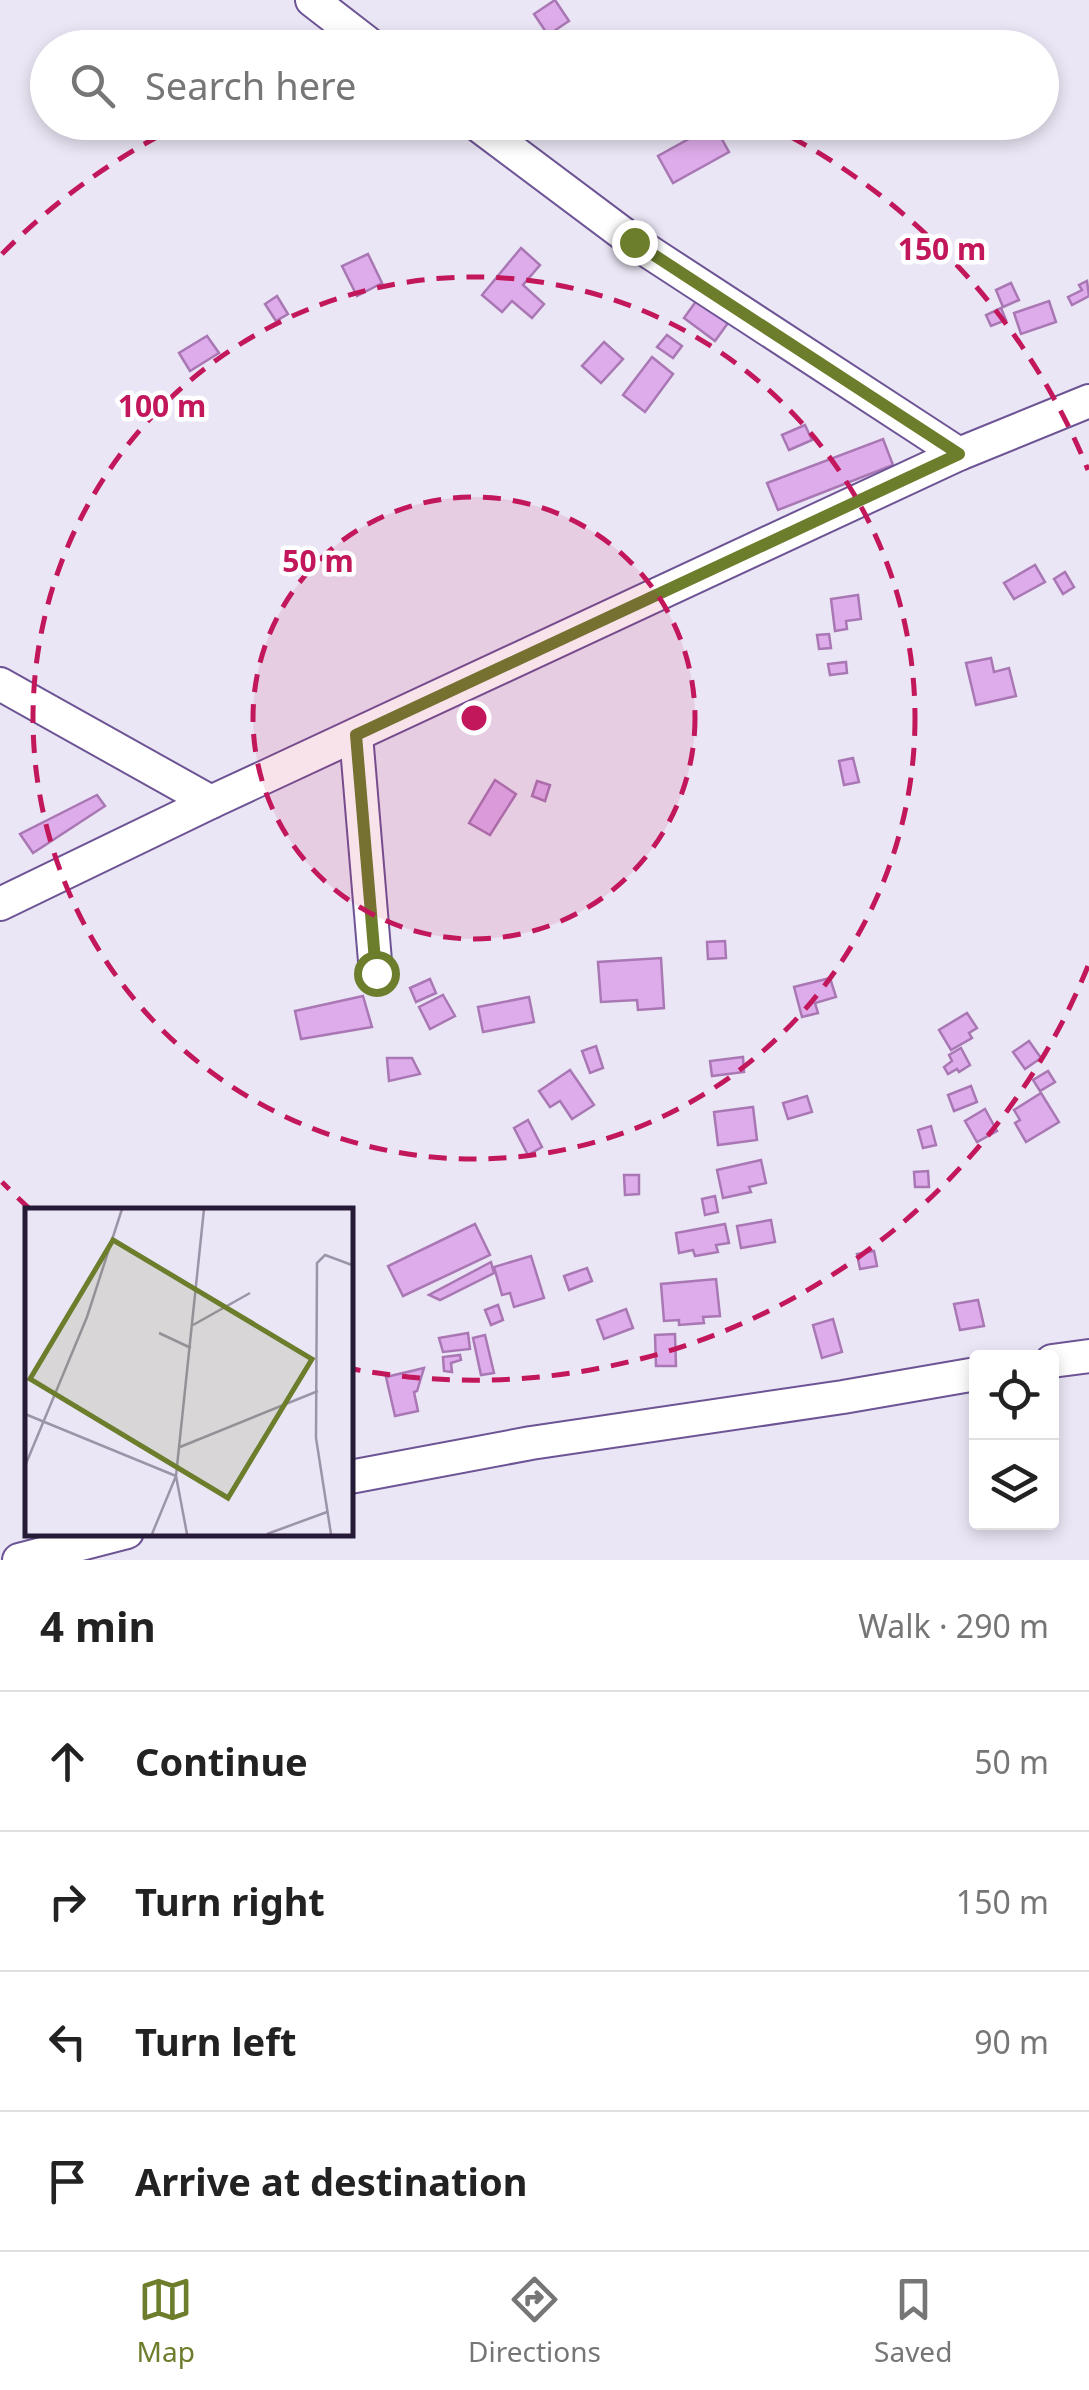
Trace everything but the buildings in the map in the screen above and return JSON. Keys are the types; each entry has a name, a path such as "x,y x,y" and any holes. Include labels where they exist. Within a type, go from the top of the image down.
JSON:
{"street":[{"path":"312,0 351,30"},
{"path":"498,140 634,242 959,454"},
{"path":"0,904 210,802 959,454 1089,401"},
{"path":"0,684 210,802"},
{"path":"356,735 376,973"},
{"path":"1059,1361 1089,1356"},
{"path":"352,1477 531,1443 969,1375"},
{"path":"19,1560 116,1535"}],"route":[{"path":"376,973 356,735 959,454 634,242"}]}
